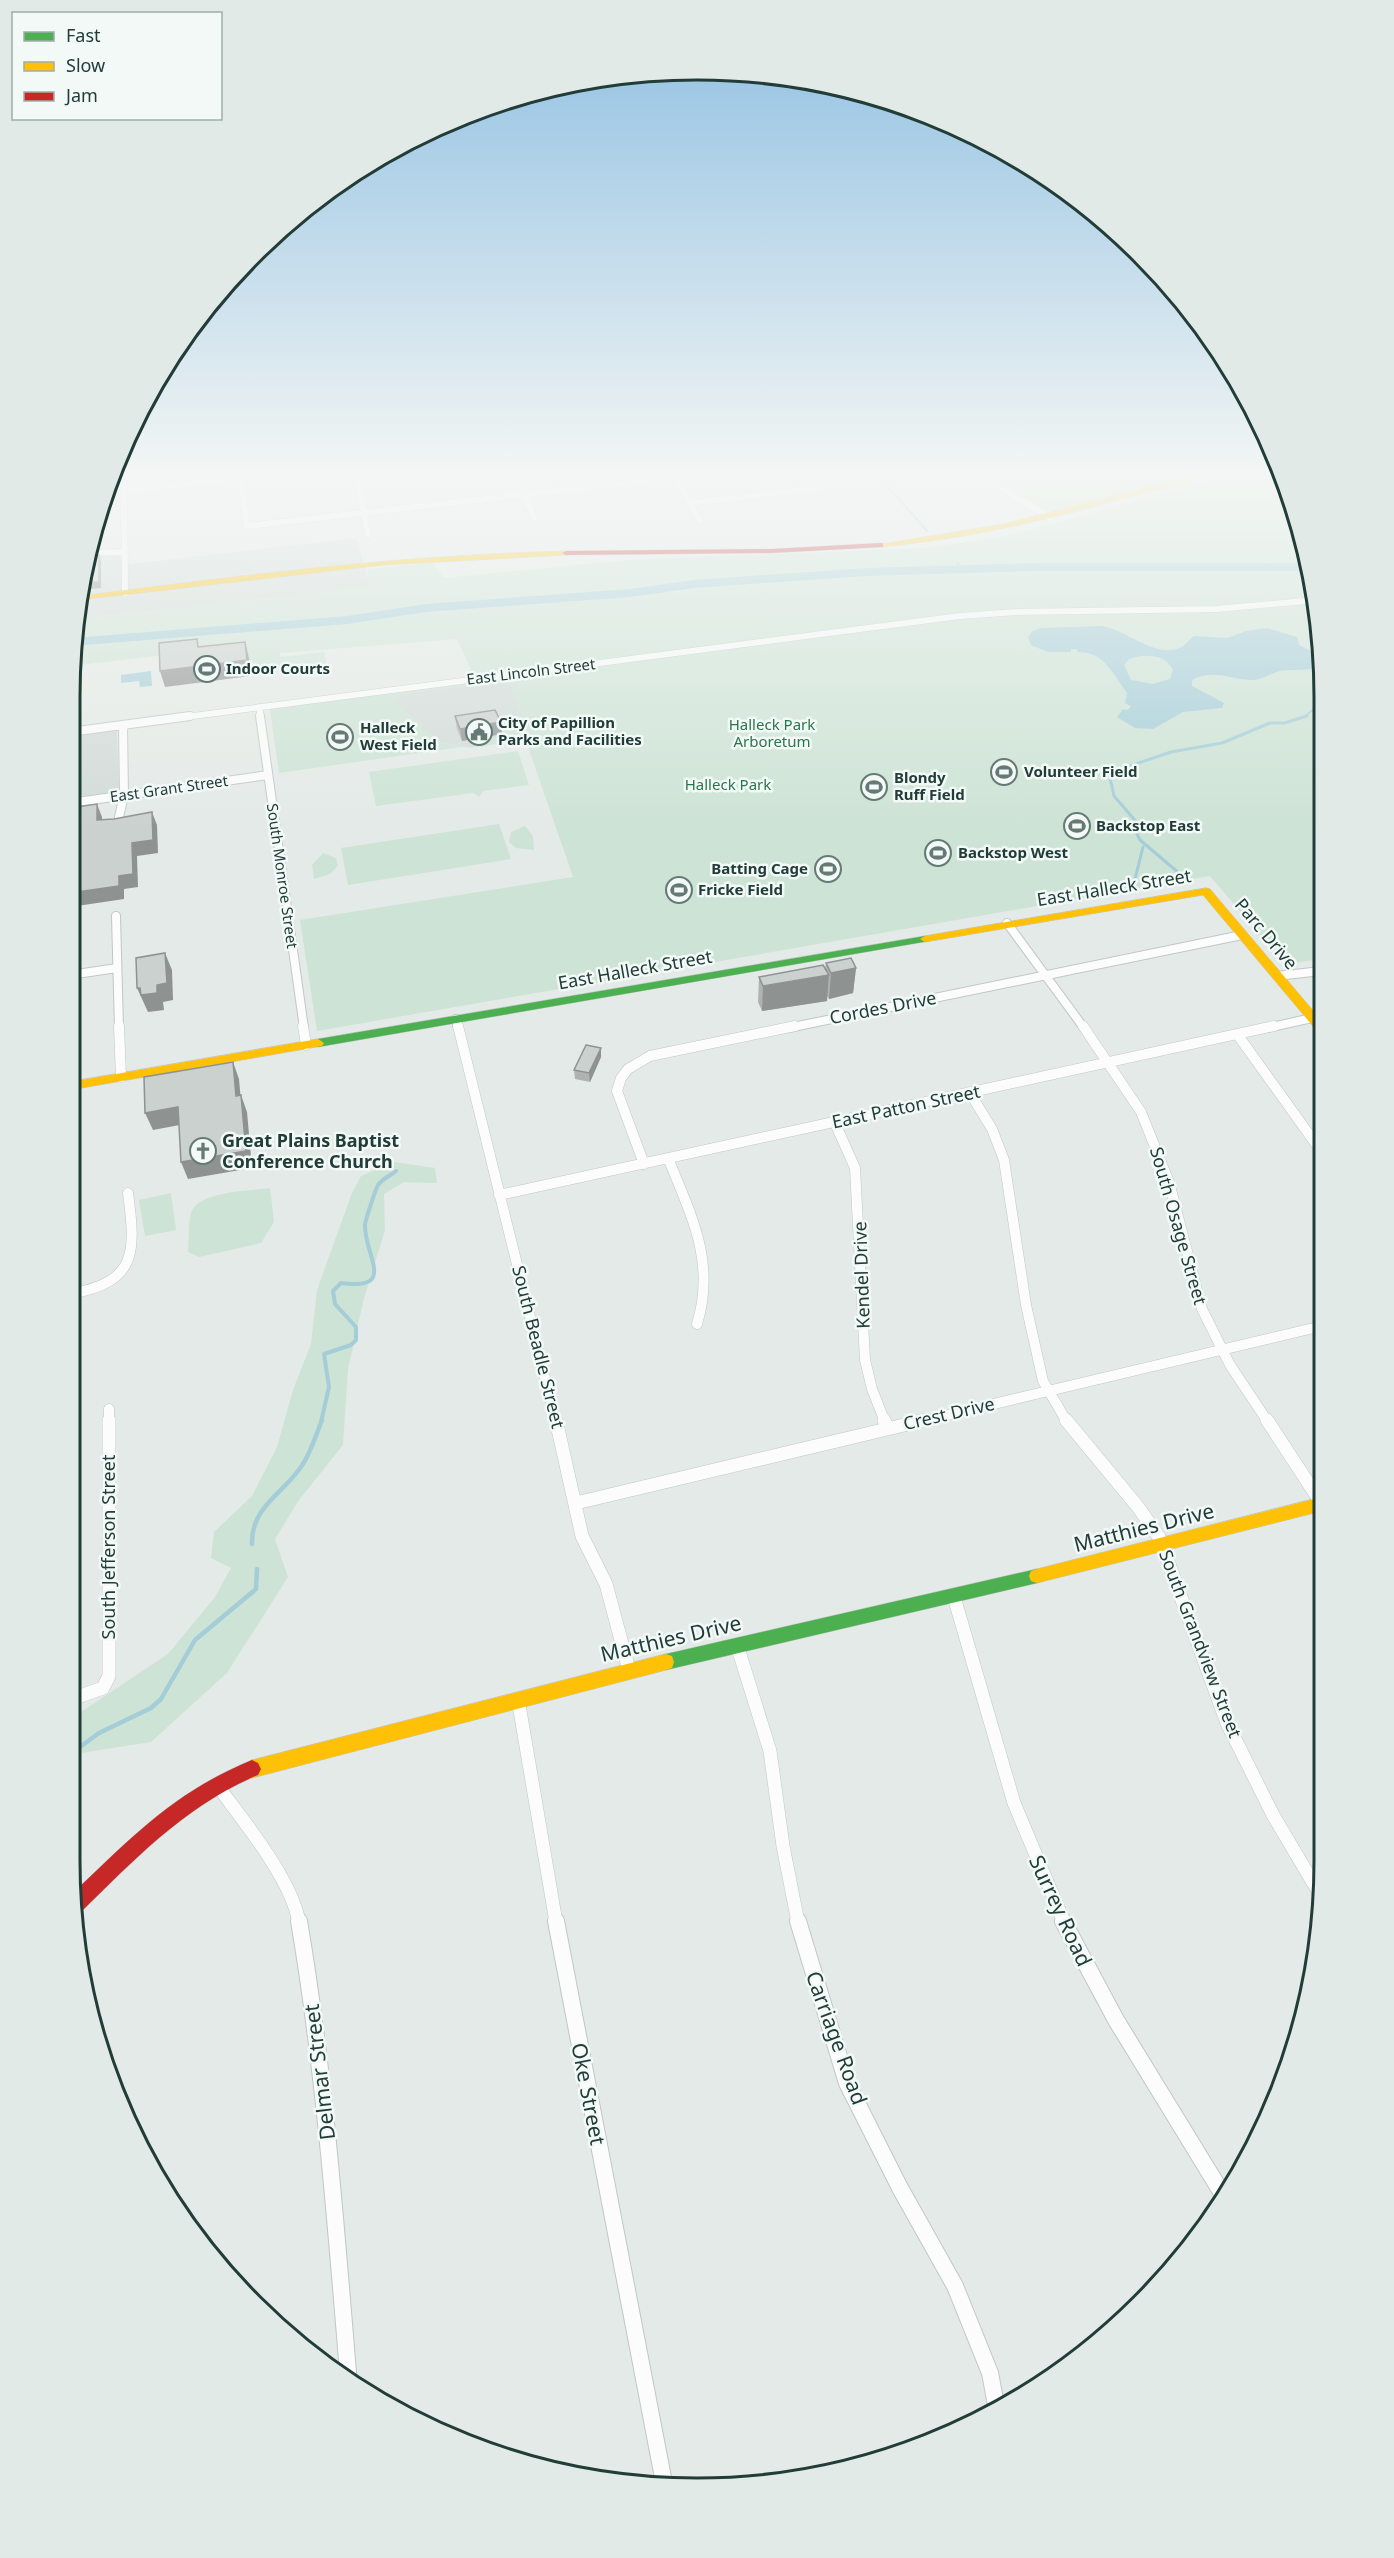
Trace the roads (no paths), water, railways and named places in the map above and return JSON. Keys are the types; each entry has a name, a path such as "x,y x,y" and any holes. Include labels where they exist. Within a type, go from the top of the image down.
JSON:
{"street":[{"path":"88,597 130,592"},
{"name":"East Lincoln Street","path":"80,731 960,616 1027,612 1216,609 1307,601"},
{"name":"South Monroe Street","path":"259,707 306,1046"},
{"path":"117,826 124,795 123,725"},
{"name":"East Grant Street","path":"80,802 268,775"},
{"name":"East Halleck Street","path":"80,1084 1007,923 1206,891"},
{"name":"Parc Drive","path":"1206,891 1314,1019"},
{"path":"116,916 121,1077"},
{"name":"South Osage Street","path":"1007,923 1109,1062 1141,1112 1158,1148 1169,1182 1202,1309 1221,1349 1314,1492"},
{"name":"Cordes Drive","path":"644,1164 617,1091 618,1081 623,1072 634,1063 673,1051 1242,935"},
{"path":"80,974 117,968"},
{"path":"1277,976 1314,972"},
{"name":"South Beadle Street","path":"456,1019 576,1503 582,1536 606,1584 629,1670"},
{"name":"East Patton Street","path":"499,1195 1237,1034 1314,1023"},
{"path":"1237,1034 1314,1140"},
{"name":"South Grandview Street","path":"970,1093 992,1129 1004,1160 1026,1305 1038,1361 1048,1391 1079,1439 1138,1507 1163,1546 1227,1723 1273,1815 1313,1883"},
{"name":"Kendel Drive","path":"835,1123 855,1168 865,1360 872,1389 887,1428"},
{"path":"668,1158 702,1244 706,1276 701,1314 697,1324"},
{"path":"80,1292 98,1288 113,1280 130,1258 134,1236 128,1193"},
{"name":"Crest Drive","path":"576,1503 1314,1328"},
{"name":"South Jefferson Street","path":"80,1696 103,1688 109,1676 109,1409"},
{"name":"Matthies Drive","path":"81,1899 150,1835 216,1785 239,1774 277,1762 629,1670 954,1597 1314,1506"},
{"name":"Surrey Road","path":"954,1597 974,1652 998,1748 1024,1832 1051,1894 1097,1990 1220,2189"},
{"name":"Carriage Road","path":"737,1645 770,1751 783,1846 801,1936 847,2083 900,2188 955,2286 990,2373 995,2402"},
{"name":"Oke Street","path":"518,1699 564,1970 663,2477"},
{"name":"Delmar Street","path":"216,1785 272,1862 297,1912 310,1987 328,2135 348,2370"}],"water":[{"path":"1102,626 1153,647 1174,650 1183,646 1194,636 1227,638 1246,631 1267,628 1297,637 1299,645 1312,652 1313,668 1280,671 1257,680 1215,675 1200,677 1192,680 1192,686 1224,703 1222,708 1183,712 1153,729 1135,728 1117,717 1123,709 1128,710 1131,706 1125,703 1127,693 1102,660 1087,653 1078,652 1076,649 1071,649 1071,652 1048,652 1031,645 1028,638 1032,631 1041,628","holes":["1141,656 1155,657 1167,662 1173,670 1170,679 1153,684 1131,680 1124,665 1129,659"]},
{"path":"151,671 152,686 140,687 139,681 121,683 121,675"}],"waterway":[{"path":"83,641 285,623 347,620 426,608 634,592"},
{"path":"1305,717 1314,709"},
{"path":"1186,879 1140,840 1136,832 1139,825 1114,796 1109,773 1171,752 1222,743 1270,723 1284,723 1305,717"},
{"path":"1133,887 1143,847"},
{"path":"321,1422 329,1387 324,1354 351,1345 356,1340 356,1327 335,1304 333,1291 341,1283 369,1282 373,1276 374,1268 365,1222 378,1185 396,1171"},
{"path":"252,1544 256,1521 261,1512 302,1466 322,1420"},
{"path":"80,1747 99,1733 151,1708 161,1699 195,1640 256,1589 257,1569"}],"place":[{"name":"Indoor Courts","path":"207,669"},
{"name":"City of Papillion Parks and Facilities","path":"479,732"},
{"name":"Halleck West Field","path":"340,737"},
{"name":"Volunteer Field","path":"1004,772"},
{"name":"Blondy Ruff Field","path":"874,787"},
{"name":"Backstop East","path":"1077,826"},
{"name":"Backstop West","path":"938,853"},
{"name":"Batting Cage","path":"828,869"},
{"name":"Fricke Field","path":"679,890"},
{"name":"Great Plains Baptist Conference Church","path":"203,1151"}],"park label":[{"name":"Halleck Park Arboretum","path":"772,734"},
{"name":"Halleck Park","path":"728,785"}]}
